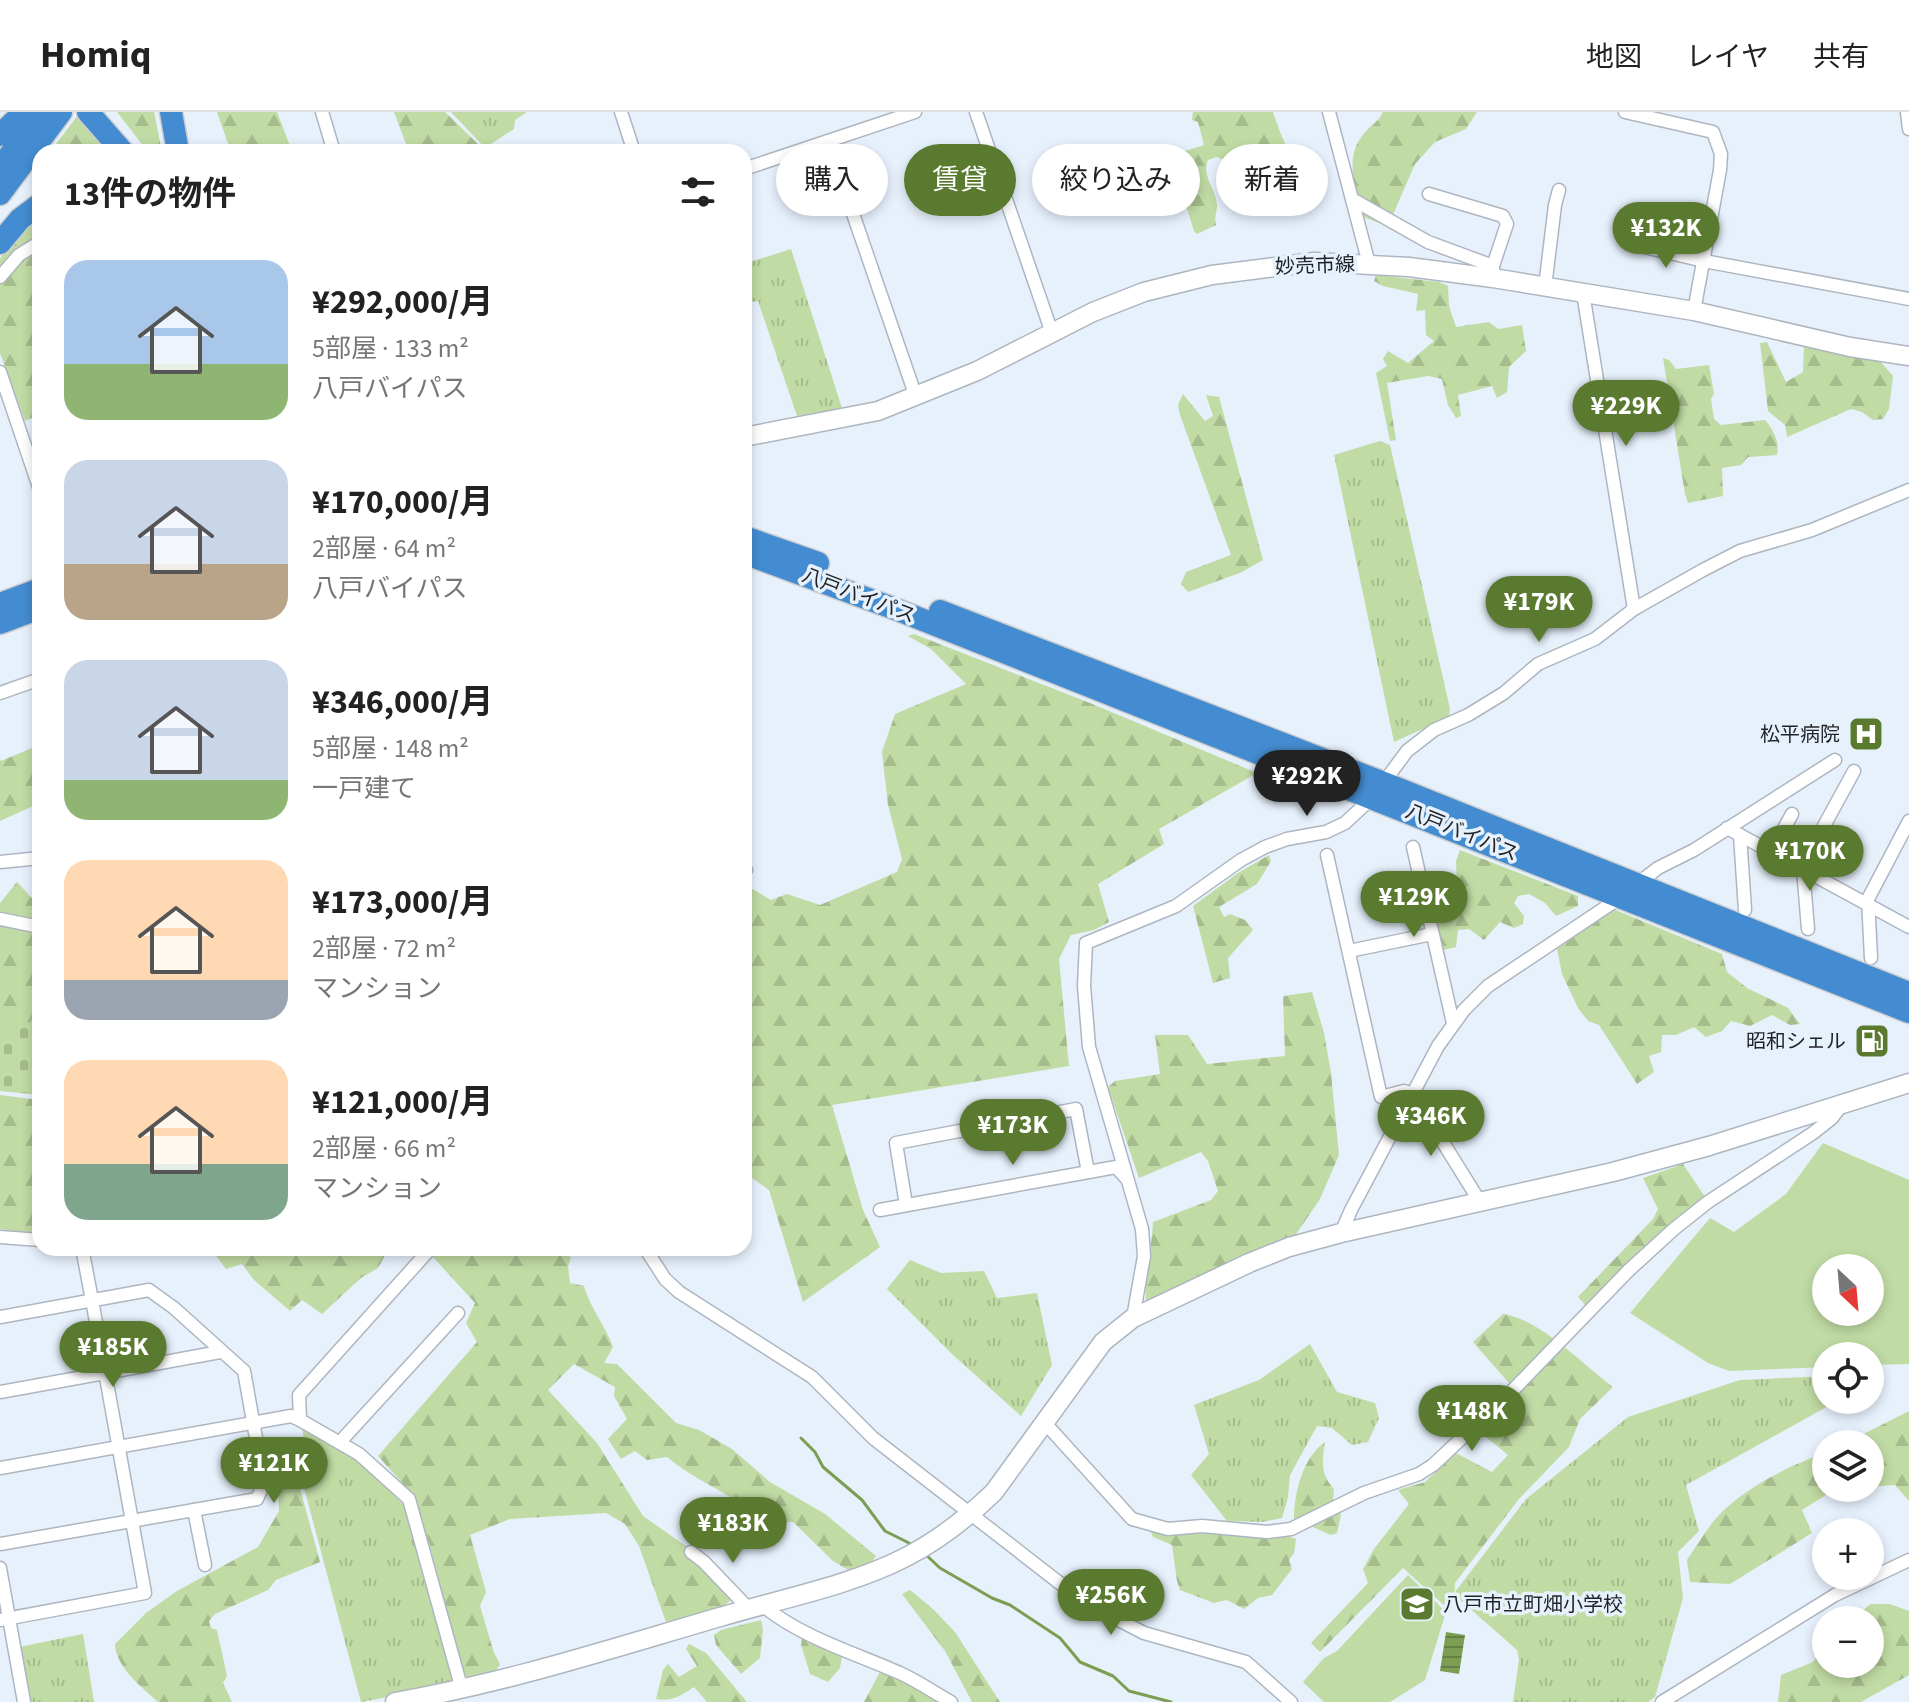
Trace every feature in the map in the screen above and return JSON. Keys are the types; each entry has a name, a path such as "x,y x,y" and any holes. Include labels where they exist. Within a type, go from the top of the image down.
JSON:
{"highway":[{"path":"0,135 24,112"},
{"path":"0,168 42,112"},
{"path":"37,144 61,112"},
{"path":"88,112 116,144"},
{"path":"102,112 128,144"},
{"path":"171,112 177,144"},
{"path":"0,194 32,151"},
{"path":"0,243 32,210"},
{"name":"八戸バイパス","path":"752,539 776,546 1630,890 1909,993"},
{"name":"八戸バイパス","path":"752,556 1378,790"},
{"path":"0,604 32,592"},
{"path":"0,623 32,611"},
{"name":"八戸バイパス","path":"1630,890 1909,1012"}],"street":[{"path":"322,112 332,144"},
{"path":"621,112 631,144"},
{"path":"752,166 915,112"},
{"path":"976,112 1052,333"},
{"path":"1329,112 1369,264"},
{"path":"1625,112 1713,132 1721,154 1694,311"},
{"path":"1907,112 1909,129"},
{"path":"828,141 916,397"},
{"path":"1545,287 1559,190"},
{"path":"1352,199 1428,242 1493,272 1507,224 1503,216 1429,194"},
{"path":"1636,245 1704,261 1909,299"},
{"path":"0,277 19,255 32,247"},
{"name":"妙売市線","path":"752,435 878,411 977,371 1093,312 1144,292 1212,275 1314,262 1493,272 1545,287 1694,311 1850,347 1909,356"},
{"path":"1583,293 1634,609"},
{"path":"0,372 32,466"},
{"path":"1133,1318 1144,1256 1142,1229 1089,1047 1084,986 1086,943 1176,906 1241,860 1265,847 1287,839 1326,832 1345,823 1378,790 1407,751 1434,730 1468,715 1504,693 1538,664 1595,639 1634,609 1740,551 1812,530 1909,490"},
{"path":"0,693 32,682"},
{"path":"1341,1233 1453,1023 1488,986 1658,868 1694,850 1835,760"},
{"path":"1808,929 1802,869 1854,771"},
{"path":"1771,852 1792,814"},
{"path":"1871,958 1868,899 1909,821"},
{"path":"1727,828 1909,927"},
{"path":"1740,835 1745,910"},
{"path":"1413,847 1453,1023"},
{"path":"1327,855 1381,1097 1404,1091 1413,1094 1480,1202"},
{"path":"0,862 32,859"},
{"path":"0,919 32,925"},
{"path":"1349,951 1432,934"},
{"path":"397,1702 466,1694 879,1569 936,1541 994,1492 1103,1342 1133,1318 1276,1252 1341,1233 1627,1168 1909,1083"},
{"path":"1045,1423 1132,1519 1168,1529 1202,1526 1267,1532 1291,1529 1364,1493 1419,1474 1433,1465 1523,1381 1628,1271 1674,1229 1708,1202 1813,1133 1841,1106"},
{"path":"906,1205 896,1143 1076,1109 1088,1172"},
{"path":"880,1210 1116,1167 1129,1180"},
{"path":"0,1237 32,1239"},
{"path":"4,1619 145,1593 84,1256"},
{"path":"300,1420 299,1395 424,1256"},
{"path":"650,1256 665,1279 679,1292 812,1377 873,1438 1084,1602 1144,1633 1246,1662 1291,1702"},
{"path":"0,1317 149,1290 174,1308 244,1371 264,1483 257,1499 0,1544"},
{"path":"340,1442 458,1313"},
{"path":"0,1392 220,1352"},
{"path":"0,1468 253,1422 291,1416 300,1420 359,1454 409,1499 466,1694"},
{"path":"194,1510 205,1565"},
{"path":"691,1552 755,1607 853,1656 908,1676 951,1702"},
{"path":"1662,1702 1680,1697 1835,1595 1909,1560"},
{"path":"0,1568 4,1619 24,1702"}],"green space":[{"path":"117,112 154,112 160,144 142,144"},
{"path":"217,112 277,112 289,144 228,144"},
{"path":"394,112 445,112 478,144 406,144"},
{"path":"451,112 527,112 515,120 514,129 491,144 481,144"},
{"path":"1193,112 1273,112 1286,144 1216,144 1216,157 1208,160 1206,171 1216,199 1216,225 1197,234 1189,216 1200,216 1200,146 1204,145 1198,122 1192,120"},
{"path":"1383,112 1477,112 1466,129 1435,142 1415,164 1388,226 1363,217 1353,165 1357,145"},
{"path":"78,115 104,144 56,144"},
{"path":"31,225 32,418 25,421 0,353 0,258"},
{"path":"791,249 842,408 797,416 758,301 752,302 752,261"},
{"path":"1376,275 1439,282 1448,286 1449,306 1456,327 1489,322 1498,329 1522,325 1526,351 1509,367 1507,392 1497,398 1492,386 1458,395 1461,416 1456,418 1448,405 1442,379 1428,376 1387,383 1396,440 1390,441 1376,373 1387,366 1383,359 1388,351 1408,363 1434,341 1426,335 1425,310 1416,311 1418,294 1383,286 1374,281"},
{"path":"1767,342 1786,382 1803,372 1804,346 1880,361 1893,376 1889,409 1883,419 1873,420 1851,409 1787,437 1785,425 1768,411 1760,343"},
{"path":"1663,358 1676,369 1709,365 1714,419 1721,425 1765,420 1775,436 1777,455 1748,457 1741,465 1722,468 1723,496 1688,503"},
{"path":"1183,394 1205,421 1213,416 1206,395 1219,397 1263,560 1242,572 1188,592 1181,584 1186,572 1231,555 1180,415 1178,405"},
{"path":"1380,441 1390,445 1450,709 1449,717 1394,742 1334,455"},
{"path":"914,634 1090,703 1257,773 1159,829 1164,844 1098,884 1109,922 1094,930 1071,935 1059,959 1069,1066 832,1105 863,1210 880,1247 803,1302 769,1190 752,1178 752,889 771,900 787,894 820,905 897,872 902,859 888,805 882,752 895,714 966,684 931,649 908,636"},
{"path":"32,748 32,806 0,821 0,759"},
{"path":"1460,850 1578,896 1578,906 1556,916 1545,903 1529,894 1518,896 1514,903 1524,916 1523,924 1514,928 1500,922 1484,940 1469,929 1458,930 1456,947 1443,950 1436,925 1442,922 1439,882 1447,880 1451,888 1457,886 1456,861"},
{"path":"1269,855 1271,861 1257,884 1219,907 1224,917 1230,914 1245,920 1253,930 1228,958 1230,978 1213,983 1193,906"},
{"path":"17,882 32,898 32,1026 0,1034 0,903"},
{"path":"1613,909 1722,954 1727,972 1747,988 1788,1008 1800,1024 1790,1025 1772,1015 1750,1026 1731,1021 1722,1031 1706,1037 1694,1027 1676,1035 1662,1035 1661,1052 1649,1056 1654,1072 1637,1084 1599,1025 1588,1021 1578,1008 1562,974 1557,949"},
{"path":"1312,992 1331,1073 1339,1155 1320,1199 1292,1240 1155,1301 1146,1300 1153,1222 1211,1200 1218,1191 1208,1161 1201,1152 1139,1178 1108,1087 1115,1081 1160,1074 1155,1035 1188,1035 1207,1064 1285,1056 1283,996"},
{"path":"32,1017 32,1094 0,1091 0,1027 31,1022"},
{"path":"0,1095 32,1099 32,1234 0,1229"},
{"path":"1823,1143 1909,1180 1909,1364 1884,1365 1884,1342 1812,1342 1812,1368 1729,1371 1708,1363 1630,1313 1710,1218 1734,1232 1786,1194"},
{"path":"1683,1164 1705,1197 1588,1308 1578,1297 1653,1219 1658,1209 1643,1178"},
{"path":"216,1256 385,1256 378,1268 361,1278 322,1314 302,1300 290,1311 254,1280 242,1264 226,1269"},
{"path":"568,1256 571,1258 568,1266 570,1283 584,1286 613,1347 604,1363 617,1364 676,1423 699,1430 732,1449 770,1482 825,1514 876,1556 871,1563 848,1570 833,1561 793,1522 777,1522 751,1546 739,1529 750,1510 740,1503 667,1457 647,1460 635,1451 621,1459 608,1439 627,1419 614,1396 615,1387 574,1364 548,1390 597,1443 643,1516 703,1558 738,1593 724,1606 667,1625 639,1546 625,1524 606,1513 510,1519 470,1535 486,1592 480,1606 500,1664 493,1676 471,1680 465,1675 460,1662 414,1496 378,1456 477,1342 466,1323 475,1303 433,1257"},
{"path":"910,1260 941,1273 984,1271 997,1298 1037,1293 1052,1365 1021,1416 953,1355 887,1289"},
{"path":"1503,1314 1546,1333 1613,1387 1580,1419 1569,1447 1519,1499 1455,1583 1454,1605 1447,1608 1403,1568 1320,1652 1311,1643 1368,1583 1363,1569 1374,1549 1409,1504 1398,1490 1425,1482 1456,1453 1492,1472 1508,1455 1481,1433 1522,1398 1473,1342"},
{"path":"1310,1344 1337,1392 1375,1403 1379,1418 1368,1442 1352,1445 1332,1428 1317,1426 1290,1475 1282,1518 1262,1522 1227,1521 1191,1475 1209,1454 1194,1405 1259,1380"},
{"path":"1812,1377 1814,1414 1686,1485 1699,1531 1678,1552 1683,1598 1655,1697 1648,1702 1513,1702 1519,1660 1517,1650 1455,1592 1526,1499 1628,1417 1740,1380"},
{"path":"1909,1411 1909,1501 1895,1485 1884,1486 1884,1430 1872,1430"},
{"path":"302,1426 356,1458 404,1505 454,1685 361,1702 295,1454 304,1441"},
{"path":"1325,1442 1324,1473 1334,1489 1333,1501 1341,1515 1337,1533 1331,1535 1294,1519 1301,1476 1311,1457"},
{"path":"1812,1458 1812,1502 1815,1502 1802,1510 1812,1533 1730,1584 1690,1582 1687,1560 1724,1510 1772,1476"},
{"path":"291,1468 295,1470 320,1562 276,1580 268,1590 215,1614 209,1621 211,1628 217,1630 227,1676 223,1683 232,1702 158,1702 125,1669 116,1653 115,1644 146,1613 177,1591 258,1547 279,1511 278,1486"},
{"path":"1150,1530 1173,1535 1283,1535 1296,1539 1294,1553 1289,1560 1292,1569 1272,1595 1258,1598 1244,1609 1227,1600 1214,1603 1180,1590 1172,1545 1153,1537"},
{"path":"1408,1575 1446,1612 1425,1680 1390,1702 1324,1702 1303,1682 1324,1658 1337,1651"},
{"path":"910,1590 955,1632 1000,1702 972,1702 945,1651 902,1594"},
{"path":"1890,1604 1909,1611 1909,1675 1861,1702 1778,1702 1781,1675 1812,1662 1812,1678 1884,1678 1884,1606 1868,1606"},
{"path":"761,1620 760,1658 741,1674 716,1645 714,1635 721,1630"},
{"path":"83,1634 94,1702 29,1702 19,1647"},
{"path":"802,1637 842,1656 840,1668 828,1682 810,1674 801,1645"},
{"path":"689,1644 706,1653 747,1702 707,1702 694,1687 676,1698 656,1699 663,1670 668,1664 679,1677 697,1666 686,1649"},
{"path":"882,1668 944,1702 864,1702"}],"shaded area":[{"path":"1446,1632 1465,1635 1459,1674 1440,1671"}],"waterway":[{"path":"801,1438 815,1452 823,1467 862,1500 885,1531 911,1544"},
{"path":"924,1553 940,1568 1010,1605 1060,1638 1080,1662 1113,1676 1129,1691 1171,1702"}],"place":[{"name":"松平病院","path":"1866,734"},
{"name":"昭和シェル","path":"1872,1041"},
{"name":"八戸市立町畑小学校","path":"1417,1604"}]}
